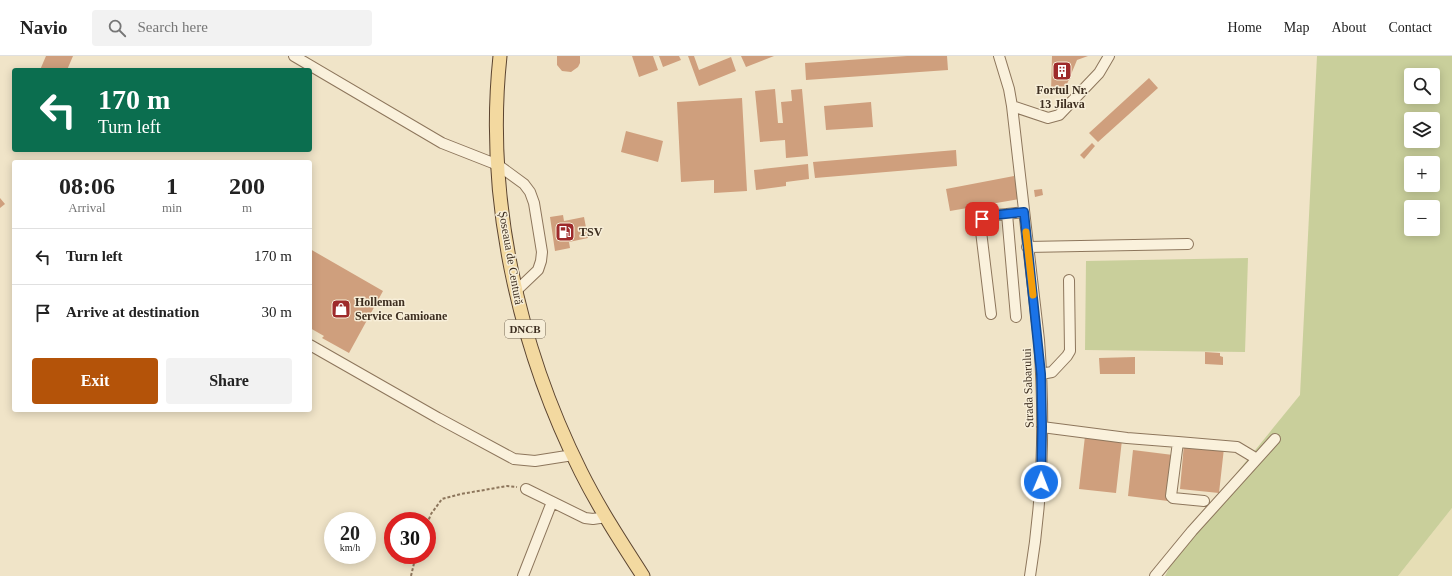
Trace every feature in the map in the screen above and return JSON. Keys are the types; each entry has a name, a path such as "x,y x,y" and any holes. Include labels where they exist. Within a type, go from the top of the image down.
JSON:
{"main road":[{"name":"Șoseaua de Centură","path":"500,56 497,96 498,165 502,211 516,291 526,332 542,383 557,422 606,517 643,576"}],"street":[{"path":"294,56 442,143 498,165 524,184 530,192 534,203 541,261 538,270 516,291"},
{"name":"Strada Sabarului","path":"999,56 1009,89 1012,106 1027,247 1039,340 1042,427 1041,482 1037,538 1030,576"},
{"path":"1012,106 1048,118 1060,115 1100,73 1109,56"},
{"path":"991,314 980,224 982,219 986,216 1024,212"},
{"path":"1007,214 1016,317"},
{"path":"1027,247 1188,244"},
{"path":"1041,374 1052,372 1068,356 1070,351 1069,280"},
{"path":"312,346 514,460 535,461 573,455"},
{"path":"1042,427 1127,438 1237,447 1257,459"},
{"path":"1155,576 1192,531 1275,439"},
{"path":"1178,442 1171,496 1173,498 1204,501"},
{"path":"526,489 585,518 593,519 606,517"},
{"path":"523,576 552,502"}],"path":[{"path":"432,512 442,499 461,494 507,486 526,489"},
{"path":"411,576 414,564"}],"shaded area":[{"path":"1452,508 1452,576 1398,576"}],"green space":[{"path":"1317,56 1452,56 1452,508 1398,576 1165,576 1186,535 1300,395"},
{"path":"1248,258 1245,352 1085,350 1086,261"}],"building":[{"path":"46,56 73,56 68,68 41,68"},
{"path":"557,56 580,56 580,63 578,67 571,72 562,71 557,65"},
{"path":"632,56 653,56 658,70 639,77"},
{"path":"659,56 679,56 681,60 663,67"},
{"path":"688,56 694,56 699,70 731,57 736,71 699,86"},
{"path":"741,56 774,56 746,67"},
{"path":"907,56 947,56 948,70 806,80 805,63"},
{"name":"Fortul Nr. 13 Jilava","path":"1052,56 1088,56 1077,60 1065,89 1051,92"},
{"path":"1149,78 1158,88 1098,142 1089,133"},
{"path":"775,89 778,123 783,123 781,102 792,101 791,90 802,89 808,156 786,158 785,140 760,142 755,91"},
{"path":"742,98 747,191 714,193 714,180 681,182 677,102"},
{"path":"871,102 873,127 826,130 824,106"},
{"path":"626,131 663,141 658,162 621,152"},
{"path":"1092,143 1095,146 1084,159 1080,155"},
{"path":"956,150 957,166 815,178 813,162"},
{"path":"808,164 809,179 786,182 786,186 756,190 754,170"},
{"path":"1014,176 1019,199 950,211 946,189"},
{"path":"1042,189 1043,195 1035,197 1034,190"},
{"path":"0,198 5,204 0,208"},
{"path":"563,215 564,221 584,217 588,238 569,242 570,248 555,251 550,217"},
{"name":"Holleman Service Camioane","path":"312,250 383,291 349,353 322,338 324,336 312,329"},
{"path":"1205,352 1220,353 1220,356 1223,357 1223,365 1205,364"},
{"path":"1135,357 1135,374 1100,374 1099,358"},
{"path":"1085,436 1122,440 1116,493 1079,489"},
{"path":"1184,444 1224,448 1219,493 1180,489"},
{"path":"1133,450 1173,455 1168,501 1128,496"}],"slow traffic":[{"path":"1026,232 1033,295"}],"place":[{"name":"Fortul Nr. 13 Jilava","path":"1062,71"},
{"name":"TSV","path":"565,232"},
{"name":"Holleman Service Camioane","path":"341,309"}],"route":[{"path":"982,219 986,216 1024,212 1039,340 1042,427 1041,482"}]}
